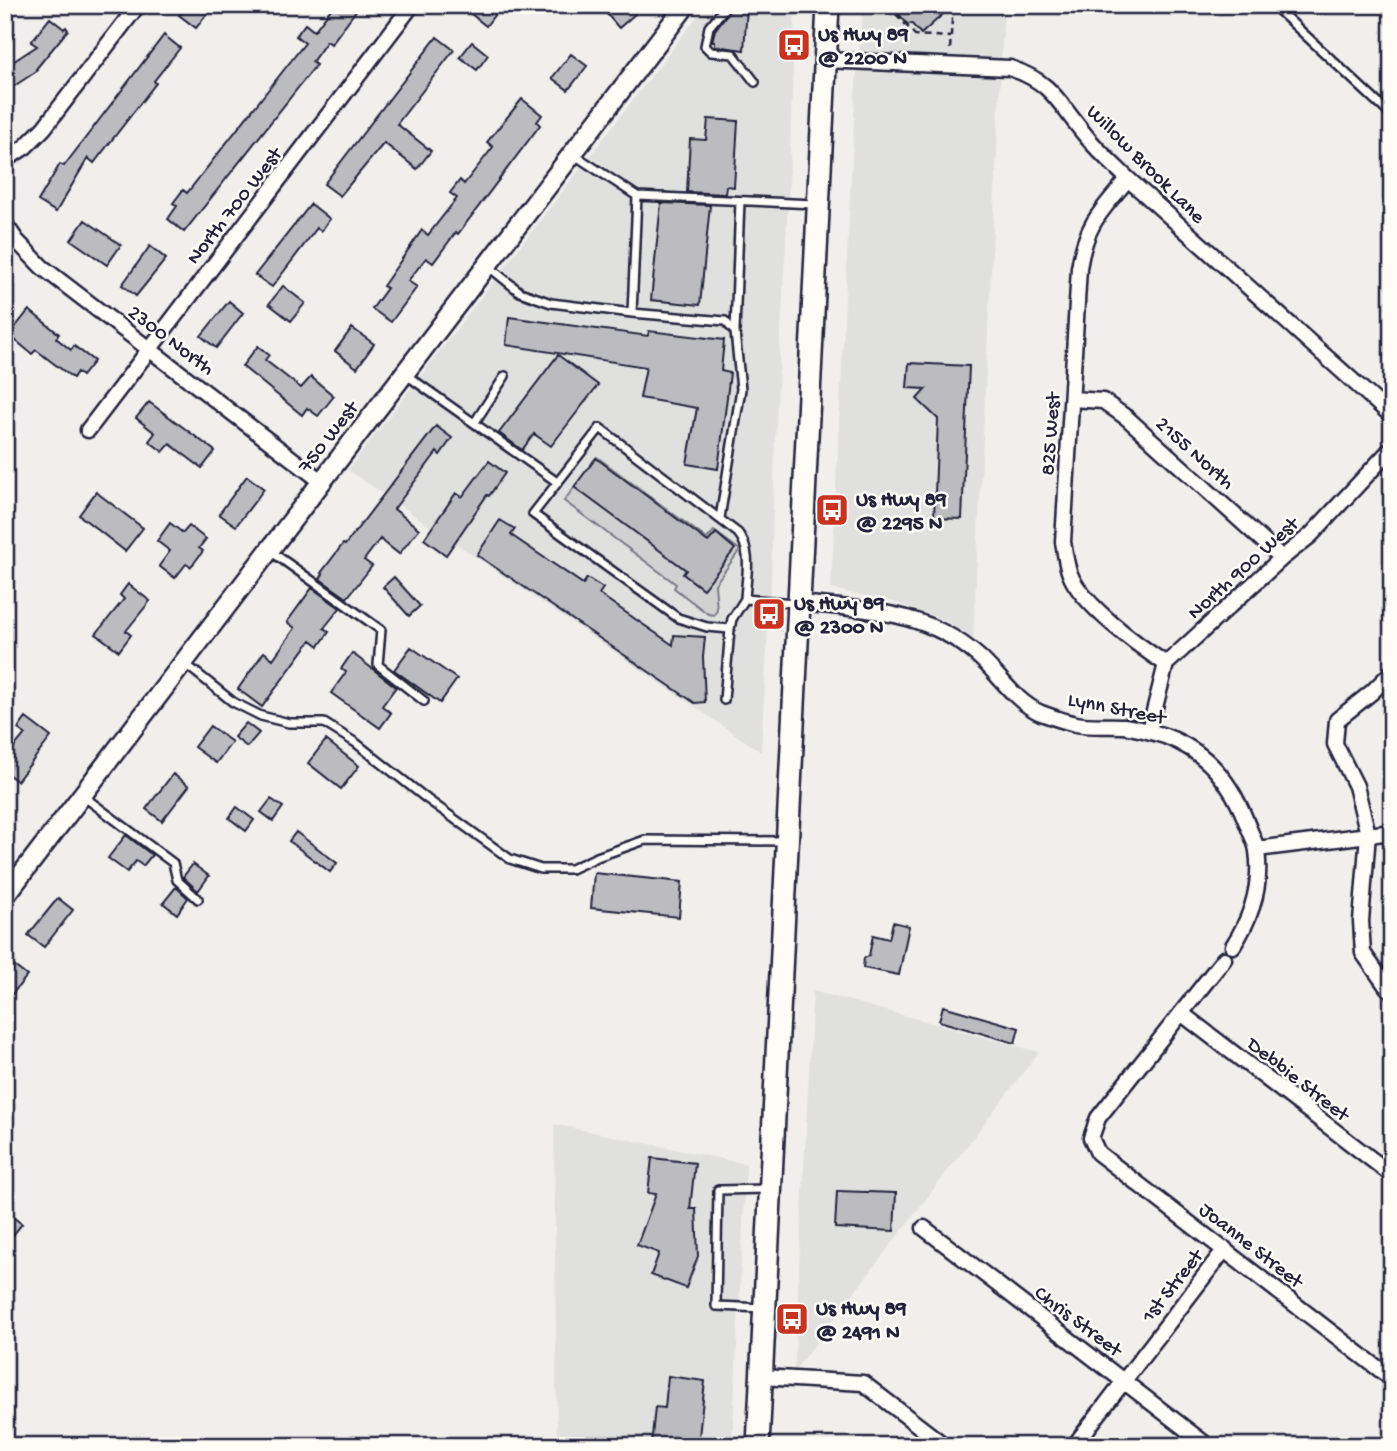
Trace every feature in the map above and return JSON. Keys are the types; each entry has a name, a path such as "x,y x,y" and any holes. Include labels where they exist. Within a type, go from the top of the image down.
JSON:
{"main road":[{"path":"758,1446 820,204 827,9"}],"street":[{"path":"5,160 25,147 44,128 138,5"},
{"name":"North 700 West","path":"88,430 412,5"},
{"name":"750 West","path":"5,896 686,5"},
{"name":"Willow Brook Lane","path":"824,60 1010,68 1032,76 1051,90 1087,137 1128,179 1392,416"},
{"name":"825 West","path":"1128,179 1093,220 1083,244 1079,268 1063,542 1070,575 1088,601 1147,652 1166,664"},
{"name":"2300 North","path":"5,224 42,267 321,481"},
{"name":"2155 North","path":"1072,399 1103,401 1128,418 1282,558"},
{"name":"North 900 West","path":"1166,664 1311,535 1392,447"},
{"name":"Lynn Street","path":"800,603 893,613 921,621 957,638 981,658 1009,690 1038,712 1077,724 1125,726 1149,731 1189,746 1228,782 1257,849 1253,904 1246,927 1233,946"},
{"path":"1149,731 1166,664"},
{"path":"1392,671 1372,692 1337,720 1335,744 1356,786 1368,834 1362,921 1363,953 1392,990"},
{"path":"1257,849 1392,832"},
{"path":"1181,1013 1224,959"},
{"name":"Joanne Street","path":"1181,1013 1098,1118 1091,1138 1098,1153 1392,1379"},
{"name":"Debbie Street","path":"1181,1013 1392,1175"},
{"name":"Chris Street","path":"924,1228 1208,1446"},
{"name":"1st Street","path":"1074,1446 1225,1249"},
{"path":"761,1377 863,1383 945,1446"}],"lane":[{"path":"727,5 709,27 705,46 711,52 733,54 755,82"},
{"path":"1273,5 1392,116"},
{"path":"572,154 637,196 820,204"},
{"path":"632,313 637,196"},
{"path":"720,518 741,389 735,332 740,201"},
{"path":"487,265 520,292 551,303 725,321 735,332"},
{"path":"404,373 557,482"},
{"path":"475,422 505,376"},
{"path":"724,700 730,629 732,620 745,599 748,553 745,542 720,518 600,428 533,514 678,618 707,627 730,629"},
{"path":"269,550 381,629 378,665 424,701"},
{"path":"745,599 800,603"},
{"path":"183,662 233,702 261,716 289,723 324,723 356,743 510,859 541,869 571,869 645,840 788,841"},
{"path":"82,795 173,863 177,880 198,899"},
{"path":"765,1308 716,1306 718,1190 770,1189"}],"path":[{"path":"888,5 915,35 951,37"},
{"path":"950,49 952,7"}],"shaded area":[{"path":"706,5 795,5 789,186 761,752 348,470"},
{"path":"863,5 1004,5 973,639 944,620 894,602 831,589 855,96"},
{"path":"597,457 707,539 714,531 740,550 715,584 717,610 714,615 708,614 674,588 676,584 564,501"},
{"path":"813,991 1039,1052 794,1371"},
{"path":"554,1124 746,1164 732,1446 557,1446"}],"building":[{"path":"187,5 214,5 196,28 179,15"},
{"path":"334,5 360,5 331,44 327,41 312,62 316,65 184,232 168,219 177,206 173,203 183,190 187,193 305,43 296,36 305,24 314,31"},
{"path":"460,5 492,5 498,10 486,26"},
{"path":"599,5 627,5 635,14 619,28"},
{"path":"891,5 953,5 921,34 911,23 908,25"},
{"path":"733,6 747,7 744,50 715,46 715,41 712,41 715,30"},
{"path":"50,18 68,30 37,71 5,92 5,67 37,46 31,42"},
{"path":"164,35 180,48 154,81 156,83 94,163 88,158 56,212 38,201 60,164 64,166"},
{"path":"437,37 454,50 397,124 431,151 417,169 384,143 340,196 324,184"},
{"path":"472,42 488,55 477,70 460,57"},
{"path":"571,54 587,66 568,90 552,78"},
{"path":"522,99 542,115 537,122 540,125 458,234 456,232 433,263 426,258 408,281 417,287 391,322 372,309 387,288 383,286 422,230 428,235 457,198 450,193 460,180 464,184 493,147 487,142"},
{"path":"708,119 738,121 734,187 726,186 725,194 687,192 690,139 706,140"},
{"path":"661,203 710,205 700,305 651,300"},
{"path":"311,204 330,219 321,231 317,228 272,287 255,275"},
{"path":"85,220 121,245 107,265 71,240"},
{"path":"150,246 166,259 136,296 122,285"},
{"path":"283,286 305,303 291,321 269,304"},
{"path":"229,301 243,313 216,348 201,336"},
{"path":"29,310 59,334 56,338 71,350 74,346 94,361 82,376 77,372 73,378 36,350 32,354 9,335"},
{"path":"509,317 648,336 649,331 724,340 721,371 730,373 718,469 687,464 697,408 640,398 646,367 506,345"},
{"path":"352,328 374,344 357,368 335,351"},
{"path":"258,346 269,355 265,360 301,388 311,377 334,396 318,416 307,408 302,415 242,366"},
{"path":"558,355 598,385 551,446 534,434 522,450 499,433"},
{"path":"909,363 969,366 962,519 934,518 938,419 917,399 926,389 907,388"},
{"path":"149,402 215,451 202,468 170,444 163,452 149,441 155,433 136,418"},
{"path":"436,426 452,438 440,455 437,452 394,509 419,529 399,554 380,539 364,560 372,566 347,598 320,579 323,574 321,573"},
{"path":"596,458 708,542 716,533 735,549 703,589 683,574 686,570 574,487"},
{"path":"489,461 505,473 446,555 424,539 456,493 462,497"},
{"path":"247,476 264,489 236,526 219,514"},
{"path":"96,492 143,528 125,551 79,515"},
{"path":"500,520 515,529 511,535 583,584 587,578 603,588 599,594 673,645 674,635 705,637 705,702 695,703 477,555"},
{"path":"170,523 183,533 189,526 206,539 199,548 203,551 191,567 186,564 175,578 159,566 170,551 157,541"},
{"path":"394,577 420,606 409,616 383,587"},
{"path":"128,584 150,601 126,631 131,635 119,651 96,634 124,599 120,595"},
{"path":"312,588 340,608 324,628 329,632 319,646 311,640 262,707 238,689 264,652 273,659 295,628 287,622"},
{"path":"411,647 457,679 440,703 394,670"},
{"path":"352,653 396,687 382,706 391,713 380,728 331,693 346,672 341,669"},
{"path":"26,718 51,737 17,781 5,772 5,758 25,734 18,729"},
{"path":"246,723 259,733 247,747 234,737"},
{"path":"210,726 232,742 216,763 194,747"},
{"path":"326,740 359,766 341,789 308,763"},
{"path":"173,774 189,786 162,821 146,809"},
{"path":"271,799 283,807 273,821 261,812"},
{"path":"237,807 254,820 246,831 229,818"},
{"path":"296,832 337,863 330,872 289,841"},
{"path":"126,835 152,855 143,866 136,861 127,872 108,858"},
{"path":"193,864 209,876 198,891 183,877"},
{"path":"594,873 682,882 679,917 591,908"},
{"path":"176,887 188,898 177,914 163,903"},
{"path":"58,898 73,910 44,947 28,935"},
{"path":"893,922 909,926 899,975 863,968 864,958 869,956 873,935 889,939"},
{"path":"5,959 27,976 5,1003"},
{"path":"943,1006 1019,1028 1015,1043 939,1021"},
{"path":"652,1158 695,1163 690,1209 696,1209 698,1256 686,1288 651,1275 659,1253 637,1245 656,1194 648,1193"},
{"path":"837,1191 896,1193 894,1231 835,1228"},
{"path":"5,1211 22,1224 5,1245"},
{"path":"668,1376 705,1381 698,1446 651,1446 655,1407 665,1408"}],"place":[{"name":"Us Hwy 89 @ 2200 N","path":"794,45"},
{"name":"Us Hwy 89 @ 2295 N","path":"832,510"},
{"name":"Us Hwy 89 @ 2300 N","path":"769,614"},
{"name":"Us Hwy 89 @ 2491 N","path":"792,1319"}]}
